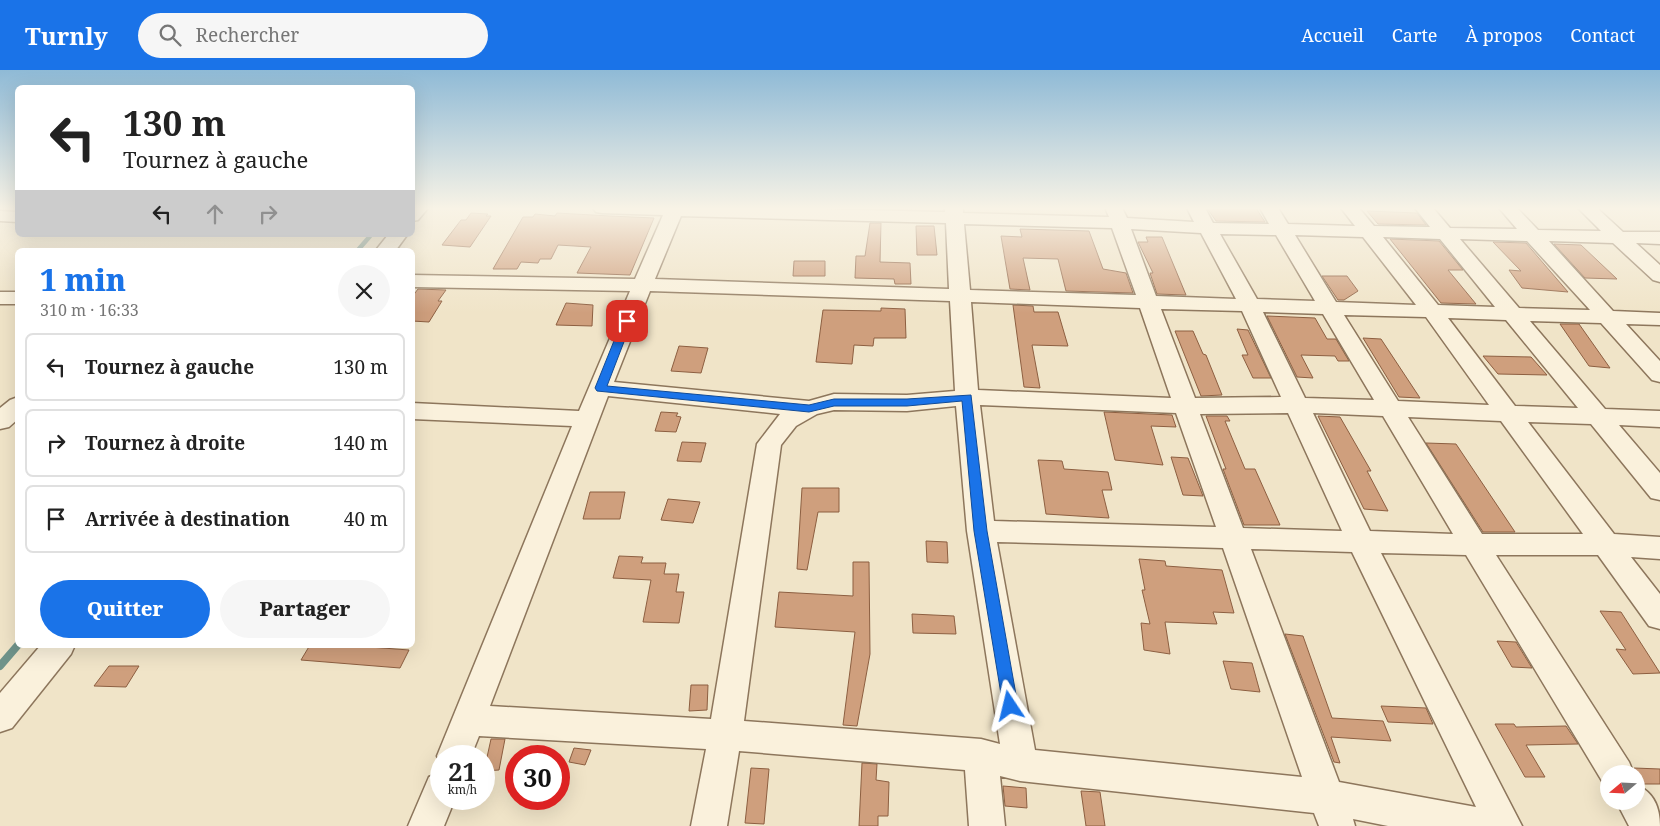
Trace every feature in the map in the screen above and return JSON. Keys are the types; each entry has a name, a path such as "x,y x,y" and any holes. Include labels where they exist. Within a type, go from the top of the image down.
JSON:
{"street":[{"path":"459,745 660,243"},
{"path":"957,243 967,397 981,531 1020,765"},
{"path":"1127,243 1331,812"},
{"path":"1216,243 1250,306 1361,540 1504,826"},
{"path":"1290,243 1390,409 1611,765"},
{"path":"1377,243 1432,311 1660,617"},
{"path":"1454,243 1660,491"},
{"path":"1541,243 1660,375"},
{"path":"1624,243 1660,276"},
{"path":"415,281 642,285 1660,319"},
{"path":"0,298 15,298"},
{"path":"601,388 809,409"},
{"path":"709,826 725,735 769,444 787,420 809,409 834,402 907,403 967,397 1184,406 1296,405 1660,419"},
{"path":"0,398 15,399"},
{"path":"0,421 15,408"},
{"path":"415,411 588,419"},
{"path":"981,531 1361,540 1476,545 1605,544 1660,548"},
{"path":"0,717 58,648"},
{"path":"469,720 725,735 981,755 1020,765 1331,812 1482,826"},
{"path":"981,755 987,826"},
{"path":"426,826 432,810"},
{"path":"1639,810 1649,826"}],"building":[{"path":"443,243 473,243 470,247 442,245"},
{"path":"508,243 643,243 630,275 577,273 591,247 558,245 551,259 540,259 538,263 521,262 517,269 493,269"},
{"path":"867,243 880,243 880,262 910,263 911,284 895,284 894,279 855,278 856,256 865,256"},
{"path":"917,243 936,243 937,255 917,255"},
{"path":"1002,243 1094,243 1103,269 1126,273 1133,293 1066,291 1058,259 1023,258 1030,290 1010,289"},
{"path":"1139,243 1165,243 1186,295 1157,294 1150,273 1153,273"},
{"path":"1393,243 1441,243 1463,270 1448,270 1476,304 1441,303"},
{"path":"1494,243 1526,243 1568,292 1522,288 1509,270 1521,271"},
{"path":"1554,244 1581,245 1617,279 1585,278"},
{"path":"794,261 825,261 825,276 793,276"},
{"path":"1322,276 1347,276 1358,291 1344,300 1338,300"},
{"path":"418,289 446,290 438,301 442,301 429,322 415,321 415,293"},
{"path":"566,303 593,305 592,326 556,325"},
{"path":"1013,305 1033,306 1034,312 1058,312 1068,346 1032,345 1040,388 1024,387"},
{"path":"881,308 905,309 906,338 874,338 873,346 854,345 852,364 816,362 823,310 881,311"},
{"path":"1267,316 1315,318 1327,339 1336,339 1349,361 1338,361 1335,356 1301,355 1313,378 1297,377"},
{"path":"1560,324 1579,324 1610,368 1589,366"},
{"path":"1237,329 1248,330 1271,378 1253,378 1242,355 1248,355"},
{"path":"1175,331 1193,331 1203,354 1206,355 1222,395 1201,396"},
{"path":"1363,338 1381,339 1420,398 1399,397"},
{"path":"679,346 708,348 701,373 671,371"},
{"path":"1483,356 1531,357 1547,375 1498,374"},
{"path":"661,412 678,413 676,416 681,417 676,432 655,431"},
{"path":"1104,412 1172,415 1176,427 1151,426 1163,465 1115,460"},
{"path":"1206,416 1227,416 1230,421 1225,421 1245,469 1255,469 1280,525 1244,525"},
{"path":"1318,416 1340,417 1371,471 1367,471 1388,511 1364,509"},
{"path":"682,442 706,443 701,462 677,461"},
{"path":"1426,443 1456,444 1515,532 1483,532"},
{"path":"1171,457 1188,458 1203,496 1183,495"},
{"path":"1038,460 1062,461 1064,469 1108,472 1112,490 1102,490 1109,518 1046,514"},
{"path":"802,488 839,488 839,512 818,512 807,570 797,569"},
{"path":"590,492 625,492 620,519 583,519"},
{"path":"668,499 700,502 693,523 661,520"},
{"path":"926,541 947,542 948,563 927,562"},
{"path":"619,556 643,557 641,563 666,563 664,574 679,574 676,592 684,592 679,623 643,622 651,580 613,578"},
{"path":"1139,559 1165,561 1166,566 1222,570 1234,613 1213,612 1217,624 1165,622 1170,654 1144,650 1141,623 1150,624 1142,590 1145,590"},
{"path":"853,562 869,562 870,654 857,726 843,725 855,632 775,627 779,592 853,596"},
{"path":"1600,611 1621,612 1660,673 1633,674 1616,649 1626,650"},
{"path":"912,614 954,616 956,634 913,633"},
{"path":"1285,634 1303,636 1332,718 1383,721 1391,741 1331,737 1340,763 1334,762"},
{"path":"1497,641 1516,642 1532,668 1512,667"},
{"path":"308,648 409,650 400,668 301,660"},
{"path":"1223,661 1252,663 1260,692 1231,689"},
{"path":"109,666 139,666 126,687 94,686"},
{"path":"691,685 708,685 707,710 689,711"},
{"path":"1381,706 1426,708 1433,724 1388,722"},
{"path":"1495,724 1514,724 1516,727 1566,726 1578,744 1526,745 1545,777 1525,777"},
{"path":"491,739 505,739 499,770 495,770 495,745 490,745"},
{"path":"574,748 591,750 585,765 570,762"},
{"path":"862,763 877,764 876,780 889,782 888,816 878,816 878,826 859,826"},
{"path":"751,768 769,769 764,824 745,823"},
{"path":"1645,768 1660,769 1660,784 1645,784"},
{"path":"1003,786 1026,788 1027,808 1005,806"},
{"path":"1081,791 1100,792 1105,826 1086,826"}],"waterway":[{"path":"360,248 364,243"},
{"path":"0,666 15,648"}],"route":[{"path":"627,321 601,388 809,409 834,402 907,403 967,397 981,531 1010,706"}]}
